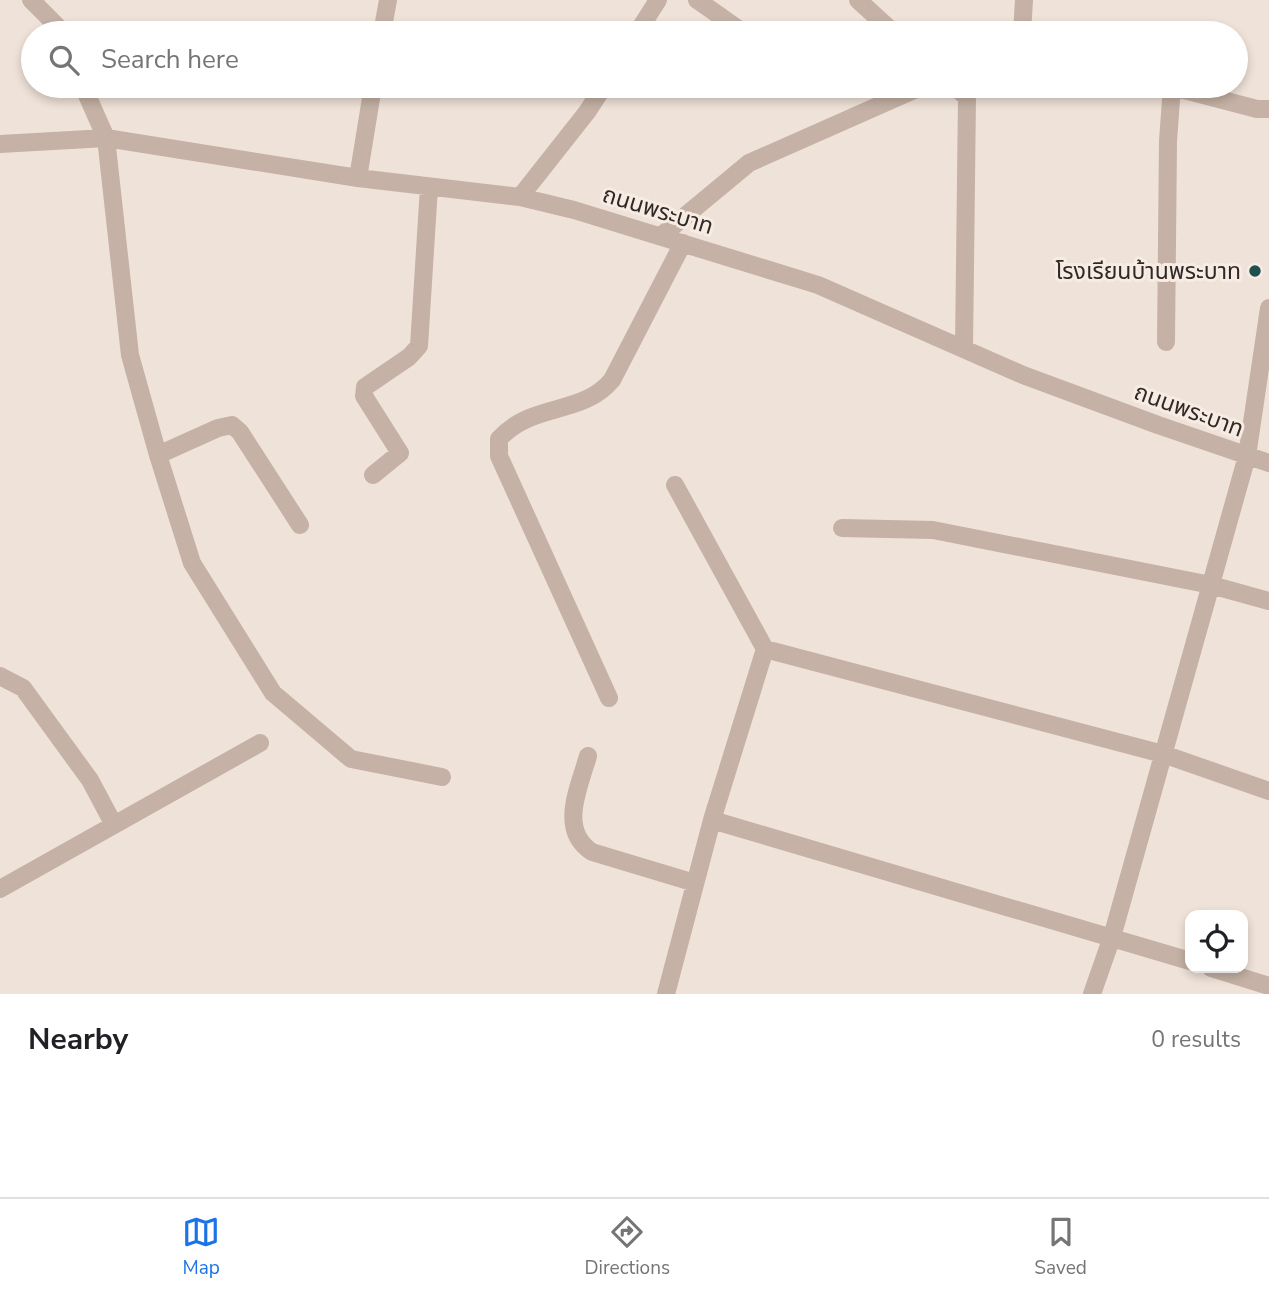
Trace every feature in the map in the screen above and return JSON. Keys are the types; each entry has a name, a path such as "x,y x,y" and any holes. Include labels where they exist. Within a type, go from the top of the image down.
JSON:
{"street":[{"path":"31,0 52,21"},
{"path":"384,21 388,0"},
{"path":"645,21 658,0"},
{"path":"697,0 727,21"},
{"path":"858,0 881,21"},
{"path":"1023,21 1024,0"},
{"path":"88,98 106,138 130,355 192,563 273,693 351,759 442,777"},
{"path":"358,178 371,98"},
{"path":"520,197 596,98"},
{"path":"660,236 750,163 896,98"},
{"path":"964,349 967,98"},
{"path":"1166,342 1170,98"},
{"path":"1217,98 1269,109"},
{"name":"ถนนพระบาท","path":"0,144 106,138 358,178 520,197 574,210 818,285 1023,375 1269,463"},
{"path":"373,475 401,453 364,396 365,387 409,357 419,346 429,187"},
{"path":"609,698 499,456 499,439 526,417 589,399 604,389 612,380 683,243"},
{"path":"1092,994 1112,937 1247,456 1269,307"},
{"path":"158,455 218,428 232,425 240,432 300,525"},
{"path":"670,993 712,820 765,649 675,485"},
{"path":"842,528 933,530 1211,584 1269,601"},
{"path":"765,649 1163,754 1269,790"},
{"path":"0,676 23,688 90,780 114,825"},
{"path":"0,889 261,743"},
{"path":"588,756 572,815 574,833 581,845 592,852 695,883"},
{"path":"712,820 1185,959"},
{"path":"1227,973 1269,986"}],"place":[{"name":"โรงเรียนบ้านพระบาท","path":"1255,271"}]}
